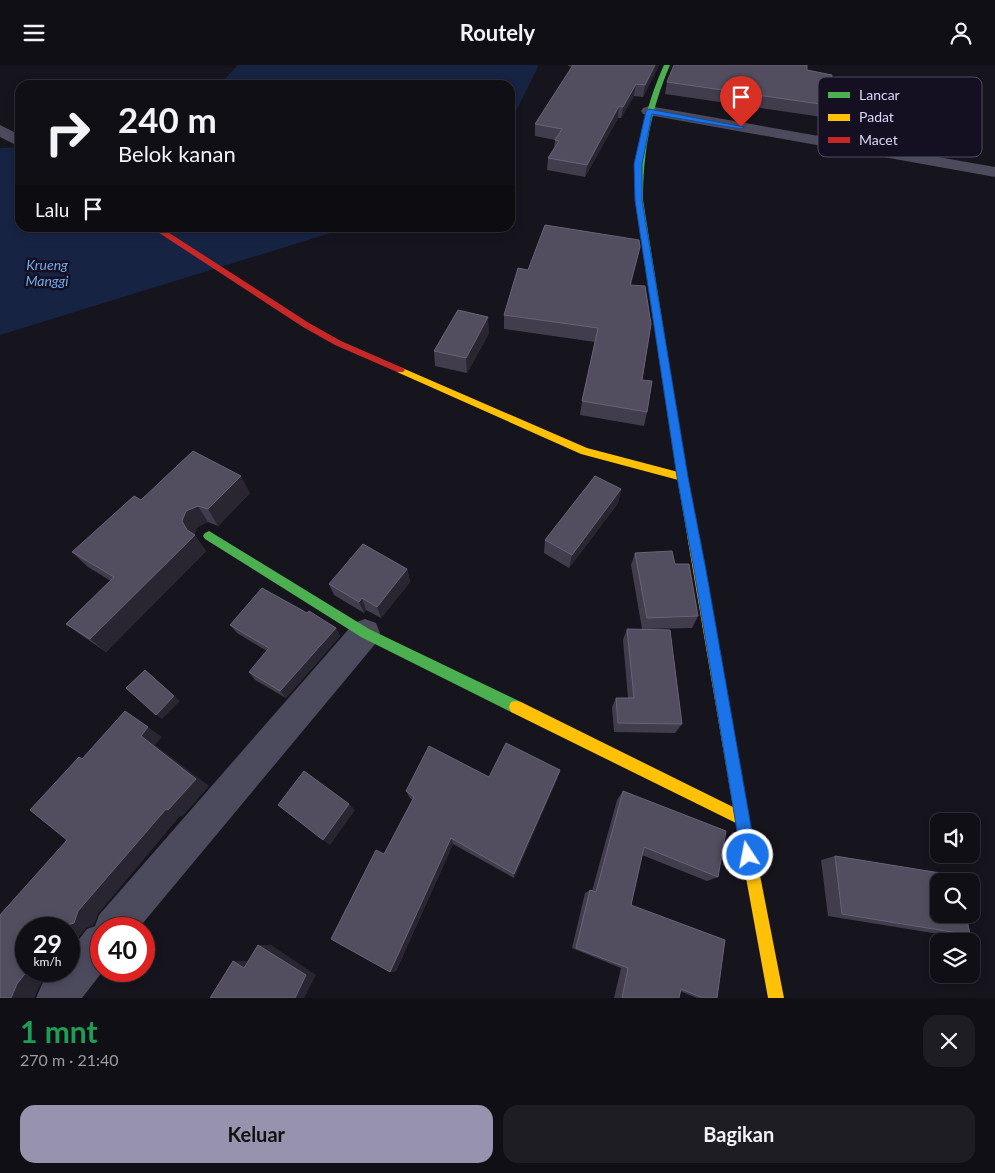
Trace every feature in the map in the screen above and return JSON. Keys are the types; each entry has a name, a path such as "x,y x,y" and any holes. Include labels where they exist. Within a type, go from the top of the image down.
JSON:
{"street":[{"path":"667,65 649,111 638,164 639,200 682,477 700,570 742,819 776,998"},
{"path":"649,111 818,141"},
{"path":"0,129 15,139"},
{"path":"910,157 995,172"},
{"path":"162,232 276,306 338,343 585,451 682,477"},
{"path":"209,536 365,633 742,819"},
{"path":"123,917 365,633"},
{"path":"56,998 90,956"}],"water":[{"path":"238,65 538,65 515,113 515,80 224,80"},
{"name":"Krueng Manggi","path":"15,147 15,232 334,232 0,335 0,148"}],"building":[{"path":"573,65 655,65 645,85 636,84 623,107 619,106 587,165 548,158 559,141 555,140 562,129 535,124"},
{"path":"674,65 807,65 807,70 832,75 832,77 818,77 818,104 667,82"},
{"path":"545,225 639,240 640,247 630,285 645,286 651,324 642,380 652,381 647,412 582,401 598,328 504,315 518,268 528,270"},
{"path":"458,310 488,317 466,358 434,351"},
{"path":"193,451 241,476 208,509 198,506 186,511 182,521 187,530 195,535 90,639 66,624 114,577 72,552 134,496 141,500"},
{"path":"595,476 621,489 572,555 545,540"},
{"path":"363,544 407,569 377,607 362,598 359,602 329,584"},
{"path":"672,551 675,564 689,564 698,616 647,618 635,553"},
{"path":"262,588 307,613 309,611 336,628 280,691 249,672 269,648 230,625"},
{"path":"627,629 670,630 682,724 618,723 616,698 634,698"},
{"path":"145,670 174,696 156,715 126,688"},
{"path":"125,711 148,727 141,736 196,779 168,810 166,809 78,911 76,917 15,917 15,982 19,982 11,998 0,998 0,915 67,840 30,810 79,757 82,759"},
{"path":"506,743 560,770 514,874 451,838 390,972 331,939 376,850 384,854 414,797 406,791 429,746 489,777"},
{"path":"304,771 349,804 323,840 278,805"},
{"path":"623,791 726,831 718,877 644,847 631,905 725,940 717,998 703,998 681,989 679,998 622,998 628,968 576,948 590,890 596,892"},
{"path":"835,856 940,873 930,873 930,923 968,923 970,933 958,933 842,914"},
{"path":"258,945 306,975 295,998 210,998 233,961 244,968"}],"traffic: fast":[{"path":"667,65 654,97 645,131 640,165 639,200 682,477 693,535"},
{"path":"209,536 365,633 516,707"}],"traffic: slow":[{"path":"400,370 585,451 682,477"},
{"path":"693,535 742,819 776,998"},
{"path":"516,707 742,819"}],"traffic: jam":[{"path":"162,232 306,325 338,343 400,370"}],"route":[{"path":"741,127 649,111 638,164 639,200 682,477 700,570 748,855"}]}
